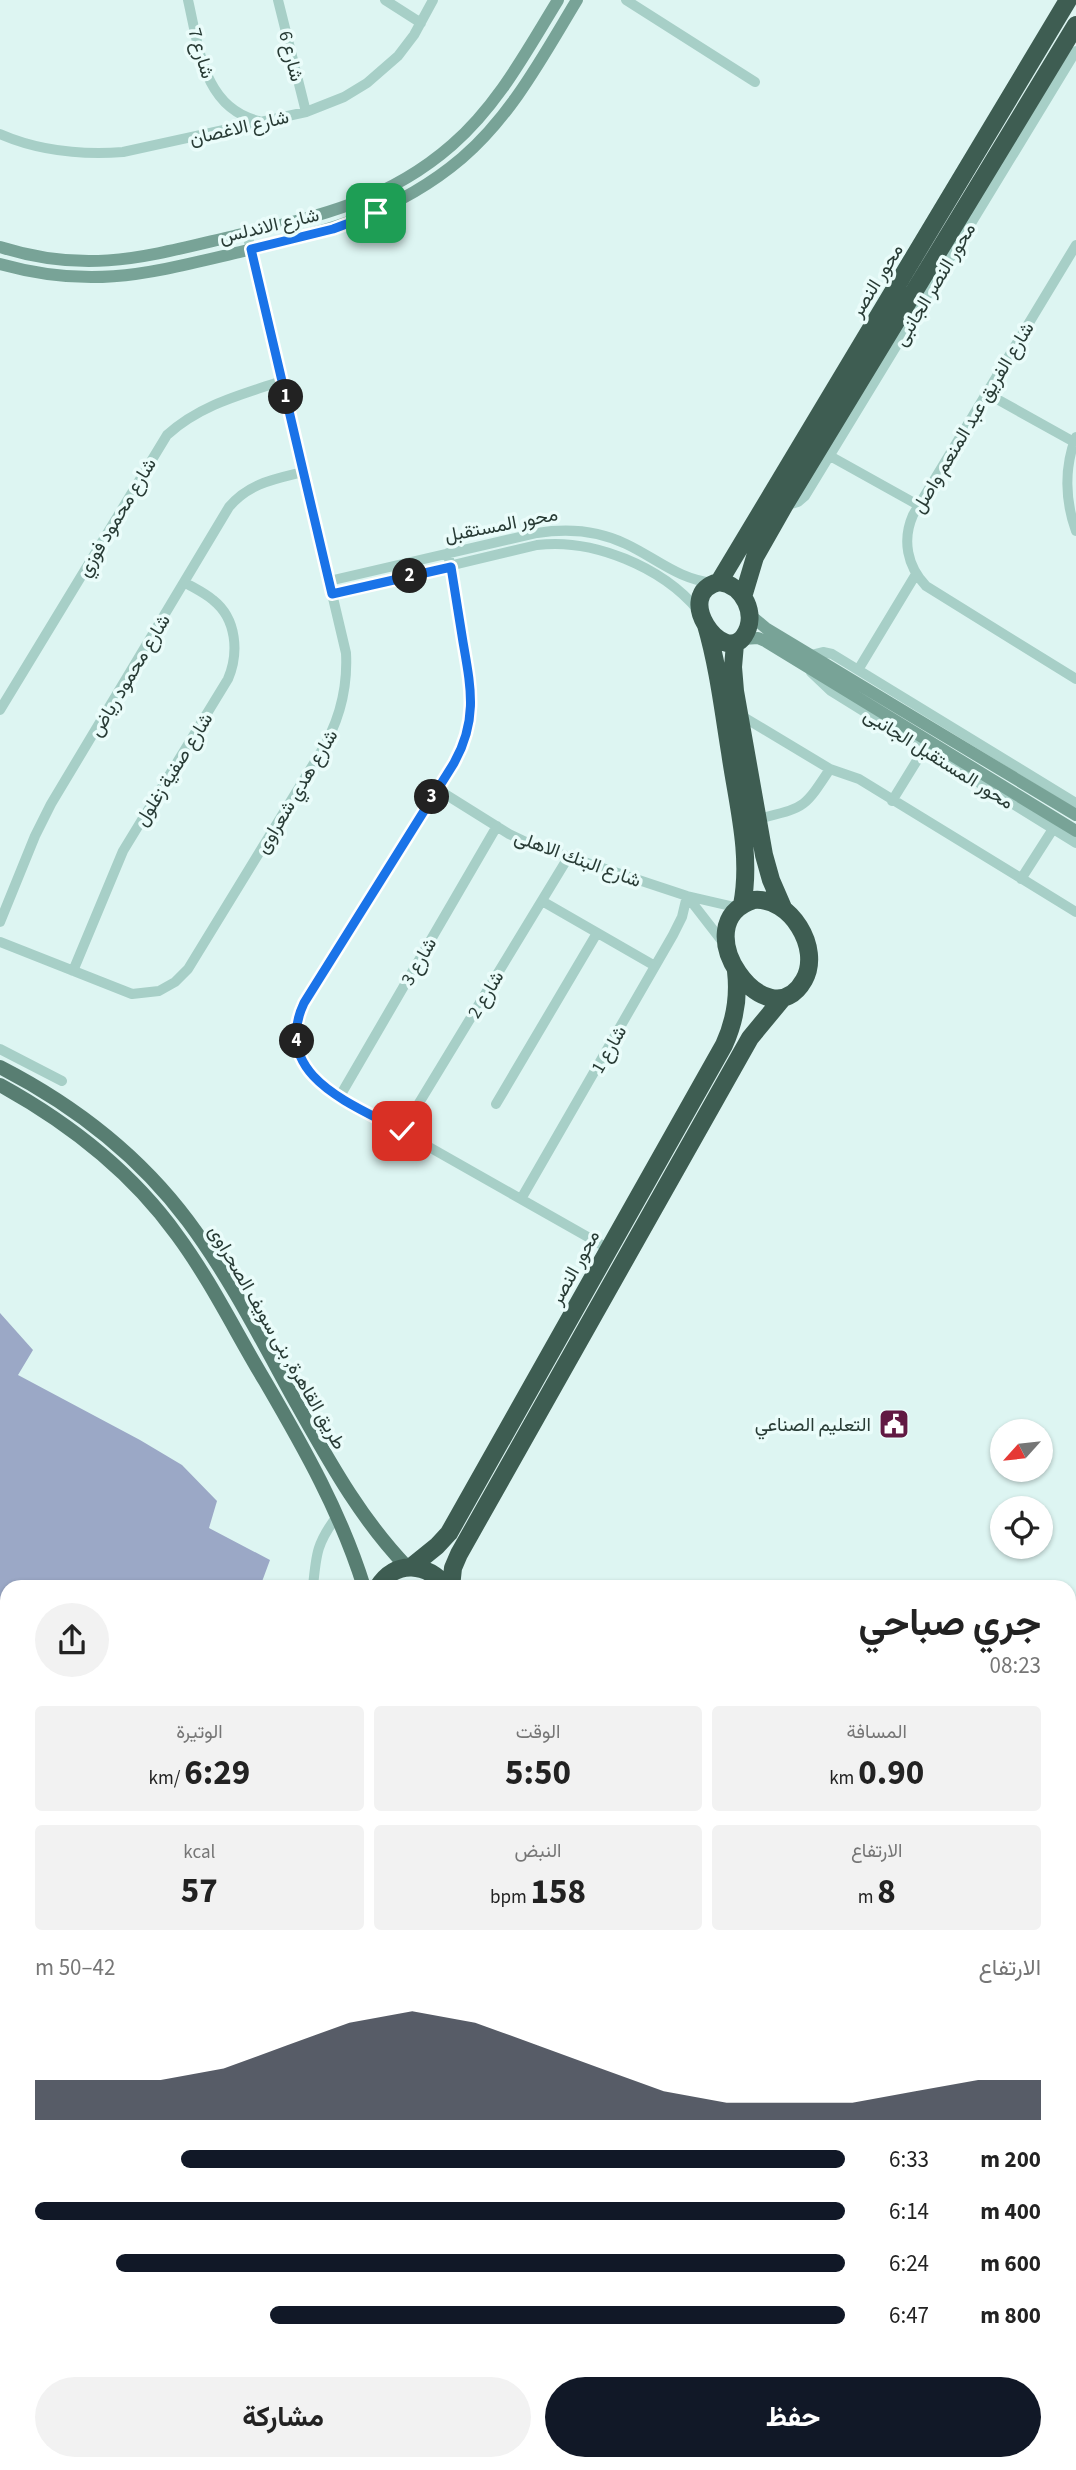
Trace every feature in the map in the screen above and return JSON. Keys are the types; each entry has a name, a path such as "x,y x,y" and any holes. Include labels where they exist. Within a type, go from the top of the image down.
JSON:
{"highway":[{"name":"محور النصر","path":"743,597 751,565 783,506 941,232 1069,0"},
{"name":"محور النصر","path":"717,582 791,460 1076,25"},
{"path":"735,555 751,565"},
{"path":"450,1580 459,1554 750,1038 783,998 801,985 808,972 810,958 804,938 785,910 767,868 739,714 734,679 739,641 748,627 749,614 743,597 731,585 717,582 702,595 703,619 717,671 744,846 746,882 740,907"},
{"path":"703,619 719,640 739,641"},
{"path":"783,998 771,998 755,992 736,971 727,949 726,930 740,907 754,900 767,900 785,910"},
{"name":"محور النصر","path":"384,1580 388,1575 409,1567 437,1546 449,1533 728,1035 736,1004 736,971"},
{"path":"409,1567 433,1574 440,1580"}],"main road":[{"name":"طريق القاهرة, بنى سويف الصحراوى","path":"0,1067 58,1100 100,1130 138,1164 172,1201 205,1245 319,1430 360,1513 409,1567"},
{"name":"طريق القاهرة, بنى سويف الصحراوى","path":"0,1085 95,1148 128,1178 163,1216 193,1258 314,1466 338,1515 361,1580"}],"street":[{"name":"شارع 7","path":"188,0 205,71 213,89 233,110 261,121"},
{"name":"شارع 6","path":"278,0 306,112"},
{"path":"385,0 421,23"},
{"name":"شارع الاغصان","path":"0,134 26,144 57,150 107,153 139,149 306,112 344,97 367,83 398,56 433,0"},
{"name":"شارع الاندلس","path":"0,247 53,259 104,262 138,259 349,206 389,188 438,156 468,130 496,97 558,0"},
{"name":"شارع الاندلس","path":"0,264 60,276 123,277 251,249 355,222 397,203 441,174 480,141 509,107 577,0"},
{"path":"626,0 755,82"},
{"name":"محور النصر الجانبى","path":"783,506 803,498 1076,51"},
{"name":"شارع هدي شعراوى","path":"0,942 132,994 167,987 188,969 324,748 336,724 344,697 346,653 247,233"},
{"name":"شارع الفريق عبد المنعم واصل","path":"916,574 910,560 907,537 918,505 1076,245"},
{"name":"شارع محمود فوزي","path":"0,710 167,435 203,408 282,381"},
{"path":"986,393 1075,439 1069,459 1068,494 1076,531"},
{"path":"830,456 918,505"},
{"name":"شارع محمود رياض","path":"0,922 51,804 224,514 240,495 261,483 303,472"},
{"name":"محور المستقبل","path":"329,581 560,530 584,531 627,544 684,577 717,582"},
{"name":"محور المستقبل","path":"332,594 537,545 582,545 620,557 666,582 684,595 703,619"},
{"path":"448,553 472,702 465,740 300,1011 296,1036 302,1061 318,1082 609,1249"},
{"path":"858,670 916,574 932,591 1076,679"},
{"name":"شارع صفية زغلول","path":"73,971 123,851 228,679 233,664 234,642 226,615 213,600 184,582"},
{"path":"749,614 913,737 1076,831"},
{"path":"739,641 758,638 809,661 1076,815"},
{"name":"محور المستقبل الجانبى","path":"809,661 829,653 1076,803"},
{"path":"739,714 830,769 859,779 1076,912"},
{"name":"محور المستقبل الجانبى","path":"913,737 924,749 1076,843"},
{"path":"892,801 924,749"},
{"path":"758,819 804,806 830,769"},
{"name":"شارع البنك الاهلى","path":"437,789 530,844 687,896 740,907"},
{"name":"شارع 3","path":"340,1096 497,826"},
{"path":"1021,879 1053,829"},
{"name":"شارع 2","path":"402,1131 569,856"},
{"path":"687,896 727,949"},
{"name":"شارع 1","path":"521,1199 678,926 687,896"},
{"path":"541,901 655,966"},
{"path":"496,1104 597,933"},
{"path":"0,1049 62,1081"},
{"path":"314,1580 318,1546 338,1515"}],"shaded area":[{"path":"0,1313 33,1350 18,1375 182,1465 217,1501 209,1528 270,1560 263,1580 0,1580"}],"place":[{"name":"التعليم الصناعي","path":"894,1424"}],"route":[{"path":"376,213 333,229 251,249 332,594 451,567 472,690 471,715 465,740 454,763 304,1003 296,1036 302,1061 318,1082 402,1131"}]}
